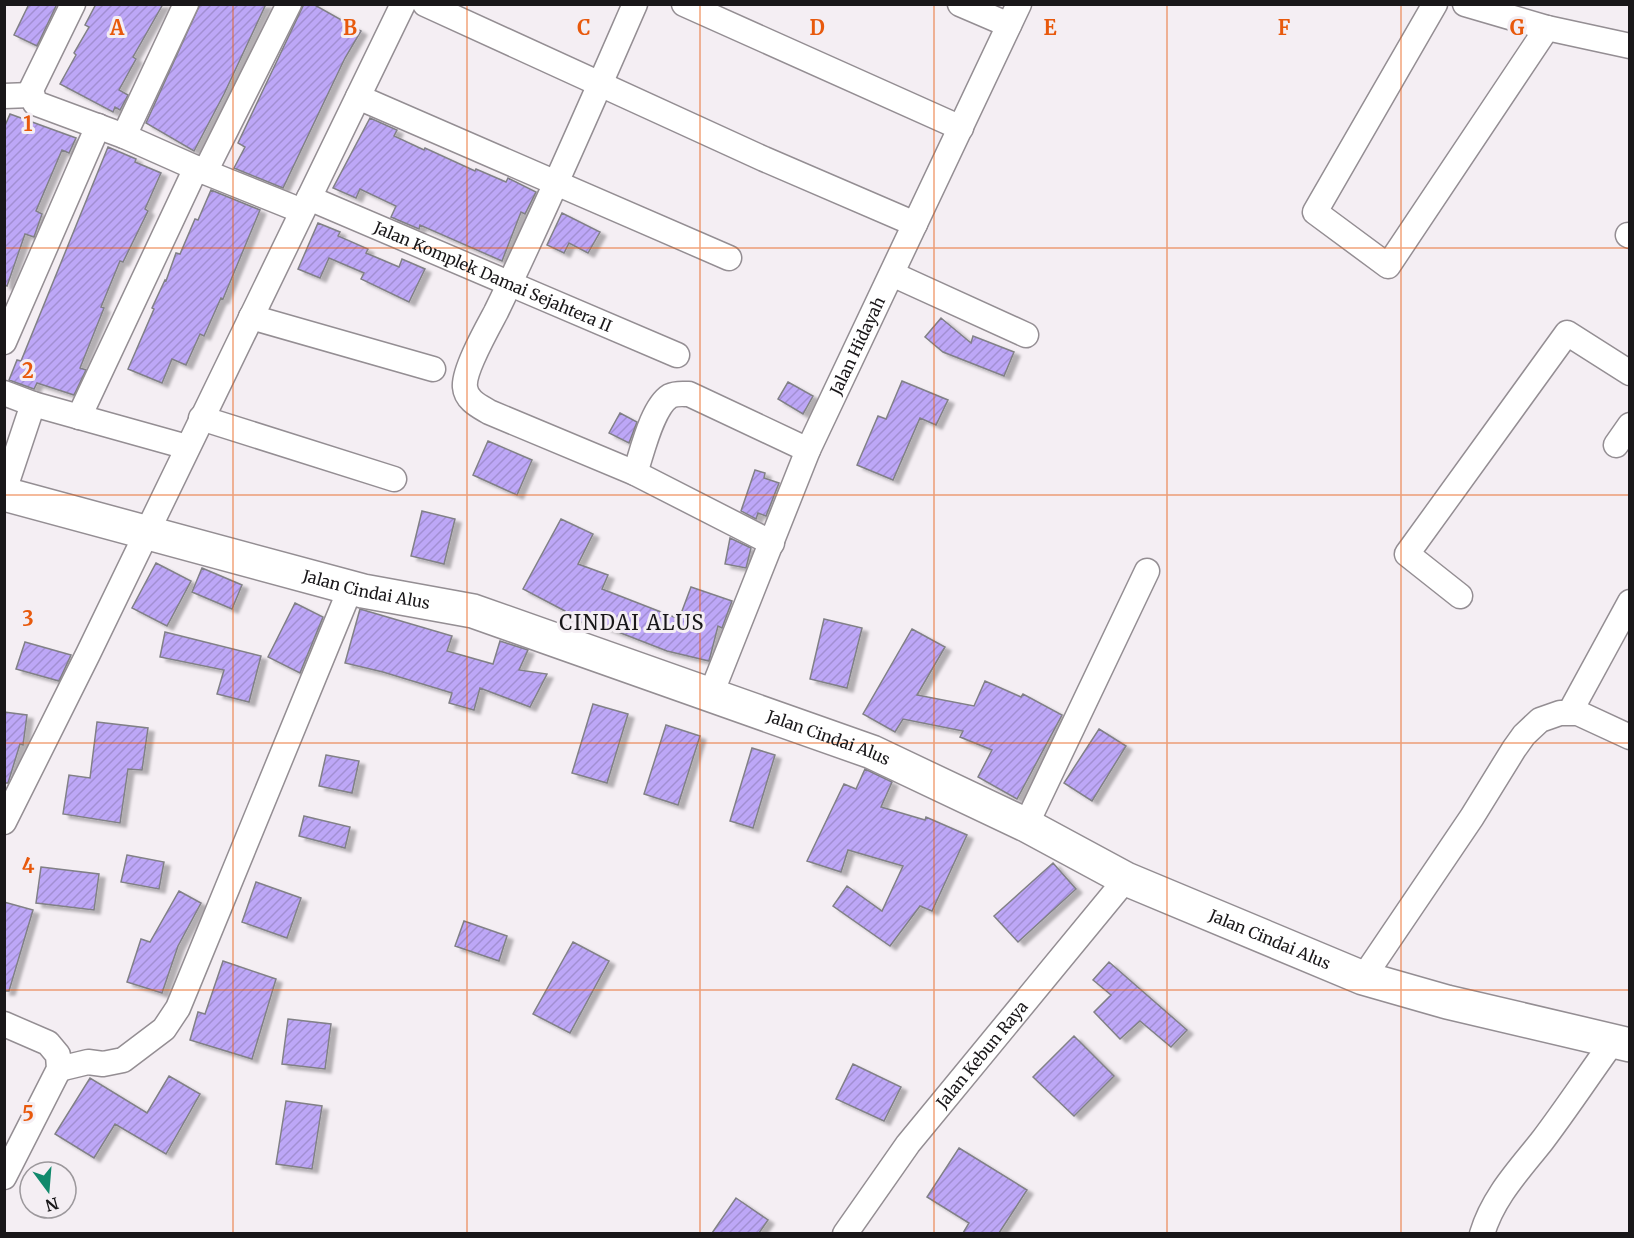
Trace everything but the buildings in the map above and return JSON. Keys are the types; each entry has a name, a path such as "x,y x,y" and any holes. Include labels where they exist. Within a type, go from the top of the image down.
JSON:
{"street":[{"path":"4,96 31,95 31,90 73,4"},
{"path":"124,136 186,4"},
{"path":"79,417 200,170 289,4"},
{"path":"4,822 88,654 403,4"},
{"path":"425,4 764,159 915,224"},
{"path":"635,4 466,377 467,394 476,405 489,412 635,473 772,543"},
{"path":"684,4 961,128"},
{"path":"960,4 1014,15"},
{"path":"1435,4 1315,212 1388,266 1547,28"},
{"path":"1478,6 1547,28 1629,46"},
{"name":"Jalan Hidayah","path":"711,694 808,450 1014,15"},
{"name":"Jalan Komplek Damai Sejahtera II","path":"31,95 35,103 124,136 200,170 305,205 510,284 677,355"},
{"path":"358,96 729,258"},
{"path":"4,342 98,126"},
{"path":"892,274 1026,335"},
{"path":"251,317 433,369"},
{"path":"1460,596 1407,554 1567,333 1629,373"},
{"path":"4,393 33,404 187,447"},
{"path":"635,473 657,412 671,395 680,393 688,394 808,450"},
{"path":"4,493 33,404"},
{"path":"201,418 394,479"},
{"path":"1616,445 1629,424"},
{"name":"Jalan Cindai Alus","path":"4,493 363,591 472,611 872,752 1026,825 1126,879 1364,978 1447,1002 1622,1042"},
{"path":"1026,825 1147,571"},
{"path":"59,1069 88,1062 103,1064 123,1060 164,1029 178,1008 351,587"},
{"path":"1570,712 1629,602"},
{"path":"1364,978 1524,735 1540,720 1560,713 1578,713 1629,737"},
{"name":"Jalan Kebun Raya","path":"844,1233 908,1144 1126,879"},
{"path":"4,1024 48,1043 58,1055 59,1069 4,1177"},
{"path":"1482,1233 1487,1217 1510,1180 1622,1042"}],"district":[{"name":"CINDAI ALUS","path":"632,622"}]}
